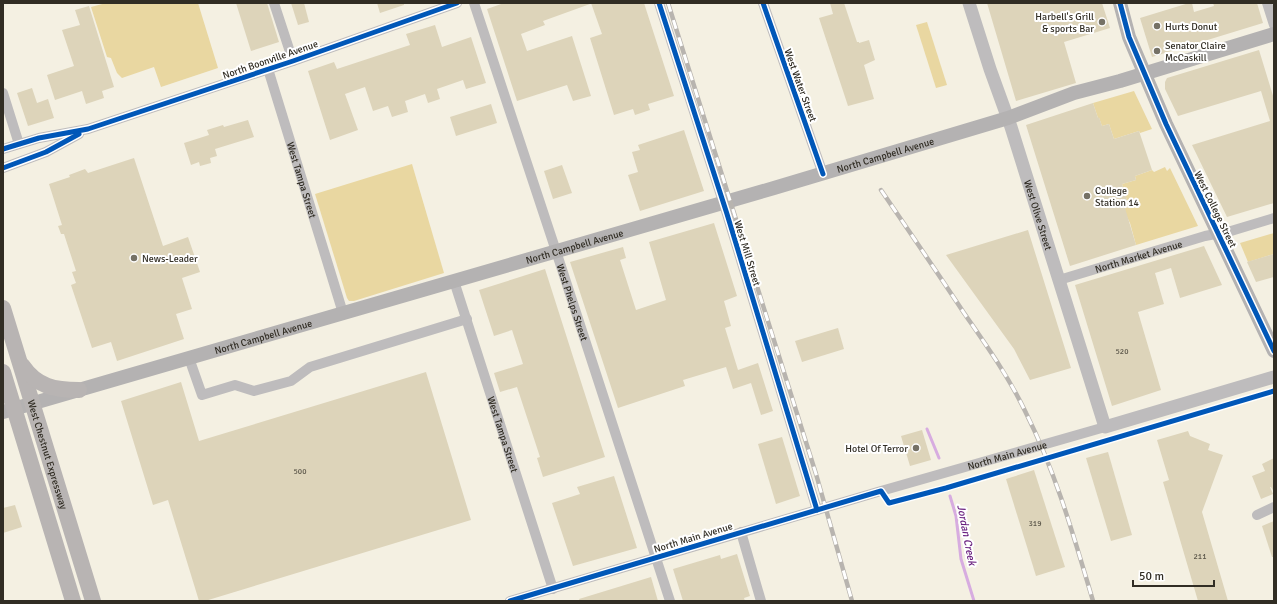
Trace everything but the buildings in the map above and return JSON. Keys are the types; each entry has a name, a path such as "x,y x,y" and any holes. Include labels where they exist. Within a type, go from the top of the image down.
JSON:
{"main road":[{"name":"West College Street","path":"1120,3 1126,29 1144,74 1176,146 1274,351"},
{"name":"North Campbell Avenue","path":"9,410 823,174 1008,118 1074,93 1144,74 1274,34"},
{"name":"West Chestnut Expressway","path":"3,308 93,601"},
{"path":"19,359 28,373 40,383 56,389 79,390"},
{"name":"West Chestnut Expressway","path":"3,372 9,410 73,601"}],"street":[{"path":"274,3 293,61"},
{"name":"North Boonville Avenue","path":"3,149 39,138 88,129 293,61 457,3"},
{"name":"West Phelps Street","path":"474,3 670,601"},
{"name":"West Mill Street","path":"659,3 723,203 817,510"},
{"name":"West Water Street","path":"763,3 823,174"},
{"name":"West Olive Street","path":"969,3 990,69 1008,118 1105,427"},
{"path":"1268,3 1274,25"},
{"name":"West Tampa Street","path":"268,69 343,313"},
{"path":"3,93 19,144"},
{"name":"North Boonville Avenue","path":"3,168 46,152 88,129"},
{"name":"North Market Avenue","path":"1059,280 1205,236 1231,231 1274,218"},
{"name":"West Tampa Street","path":"454,281 553,589"},
{"path":"189,358 202,395 235,385 254,391 291,381 310,367 467,319"},
{"name":"North Main Avenue","path":"510,601 741,532 1274,377"},
{"path":"1257,515 1274,507"},
{"path":"741,532 761,601"}],"shaded area":[{"path":"106,3 198,3 218,68 161,87 154,67 122,78 117,73 111,58 107,57 91,7"},
{"path":"927,22 947,85 936,88 916,25"},
{"path":"1134,91 1152,129 1140,133 1139,131 1114,139 1109,124 1102,126 1093,103"},
{"path":"412,164 444,273 354,301 349,301 315,194"},
{"path":"1165,167 1167,171 1170,168 1198,226 1136,245 1130,223 1123,209 1129,207 1122,184 1136,180 1135,176 1152,170 1154,172"},
{"path":"1274,233 1274,254 1248,262 1240,243"}],"waterway":[{"name":"Jordan Creek","path":"927,429 939,458"},
{"name":"Jordan Creek","path":"950,496 956,516 961,559 974,601"}],"railway":[{"path":"668,3 816,474 852,601"},
{"path":"881,190 989,349 1019,400 1037,436 1055,482 1093,601"}],"cycle path":[{"path":"3,149 39,138 88,129 293,61 457,3"},
{"path":"659,3 727,214 817,510"},
{"path":"763,3 823,174"},
{"path":"1120,3 1129,37 1166,124 1274,351"},
{"path":"3,168 46,152 79,134"},
{"path":"510,601 881,491 889,503 946,488 1274,391"}],"place":[{"name":"Harbell's Grill & sports Bar","path":"1102,22"},
{"name":"Hurts Donut","path":"1157,26"},
{"name":"Senator Claire McCaskill","path":"1157,51"},
{"name":"College Station 14","path":"1087,196"},
{"name":"News-Leader","path":"134,258"},
{"name":"Hotel Of Terror","path":"916,448"}]}
